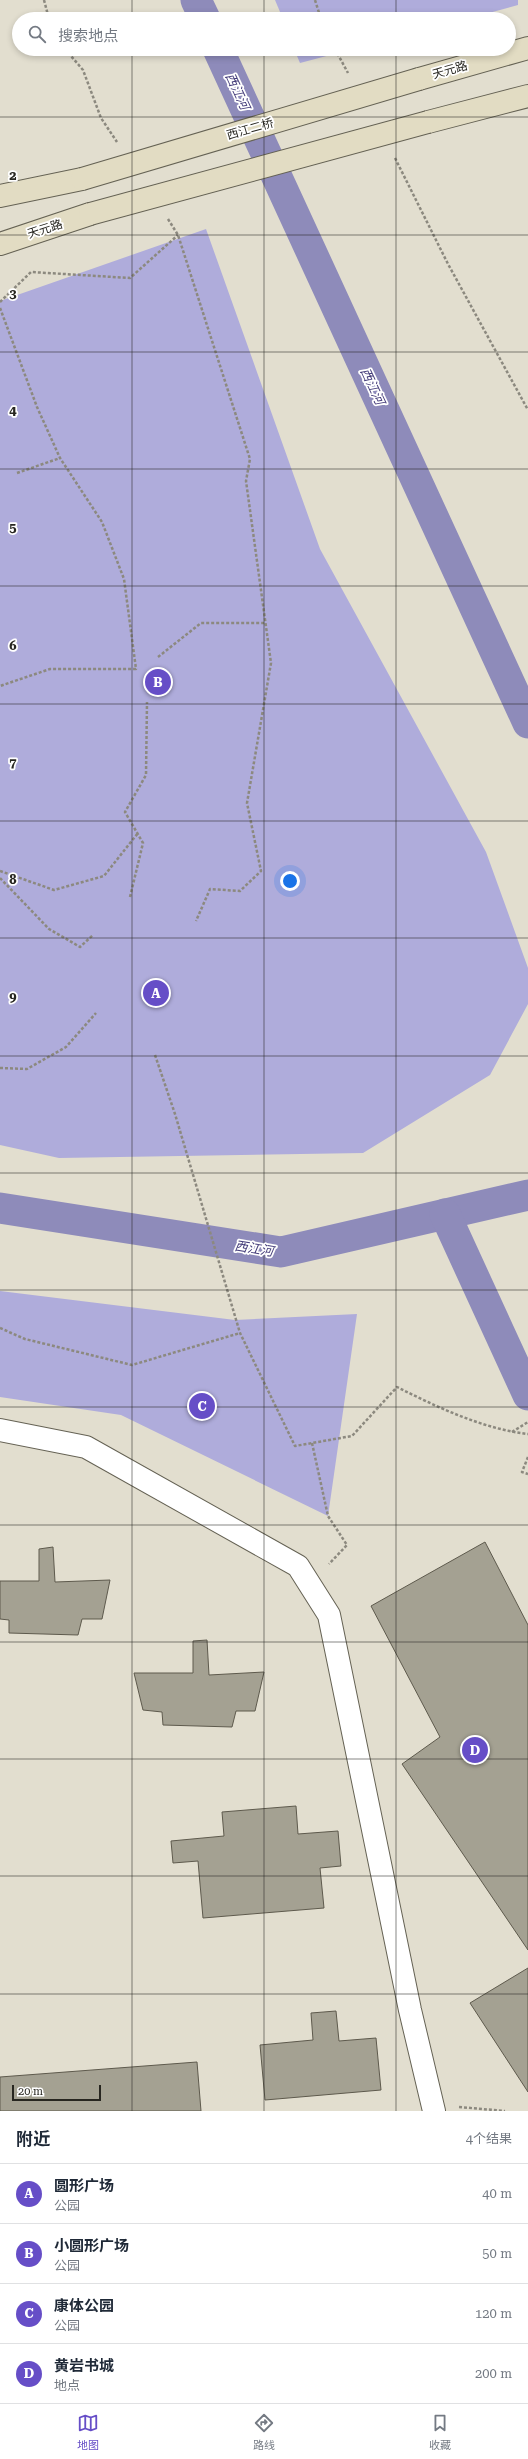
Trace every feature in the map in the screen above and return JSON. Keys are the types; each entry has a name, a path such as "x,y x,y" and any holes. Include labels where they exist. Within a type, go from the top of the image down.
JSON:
{"main road":[{"name":"天元路","path":"516,51 528,48"},
{"name":"天元路","path":"419,79 500,56"},
{"name":"西江二桥","path":"0,196 82,179 419,79"},
{"name":"天元路","path":"0,244 90,214 528,96"}],"street":[{"path":"0,1430 86,1447 298,1566 310,1584 329,1615 410,2010 433,2108"}],"path":[{"path":"44,0 47,12"},
{"path":"315,0 319,12"},
{"path":"339,56 350,76"},
{"path":"394,156 448,264 528,410"},
{"path":"0,302 31,272 130,278 178,235 250,459 246,481 271,663 247,802 261,871 240,891 210,889 196,921"},
{"path":"0,308 37,407 60,458 102,522 124,579 136,669 50,669 0,686"},
{"path":"17,473 60,458"},
{"path":"158,657 201,623 266,623"},
{"path":"130,897 143,843 125,812 146,775 147,702"},
{"path":"0,871 54,890 104,876 138,833"},
{"path":"0,878 49,929 80,947 93,935"},
{"path":"0,1068 27,1069 66,1047 96,1013"},
{"path":"155,1055 175,1114 235,1320 295,1446 352,1436 397,1387 436,1407 511,1432 528,1434"},
{"path":"0,1328 25,1339 132,1365 240,1333"},
{"path":"511,1432 528,1422"},
{"path":"310,1584 347,1545 328,1516 312,1443"},
{"path":"528,1457 522,1472 528,1474"},
{"path":"433,2108 505,2111"}],"shaded area":[{"path":"275,0 518,0 518,5 492,12 280,12"},
{"path":"297,56 326,56 300,63"},
{"path":"206,229 320,549 486,852 528,968 528,1004 490,1075 363,1153 59,1158 0,1145 0,301"},
{"path":"0,1291 235,1320 357,1314 328,1516 121,1415 0,1397"}],"building":[{"path":"485,1542 528,1625 528,1950 402,1764 440,1737 371,1606"},
{"path":"53,1547 55,1582 110,1580 102,1619 82,1619 78,1635 9,1633 9,1620 0,1619 0,1581 39,1581 39,1549"},
{"path":"207,1640 209,1675 264,1672 255,1711 236,1711 232,1727 163,1725 162,1712 143,1710 134,1673 193,1673 193,1641"},
{"path":"296,1806 298,1834 338,1831 341,1866 320,1868 324,1908 203,1918 198,1861 173,1863 171,1841 224,1836 222,1812"},
{"path":"528,1968 528,2092 470,2003"},
{"path":"336,2011 339,2041 376,2038 381,2090 265,2100 260,2045 313,2040 311,2013"},
{"path":"197,2062 201,2111 0,2111 0,2077"}],"waterway":[{"name":"西江河","path":"196,0 202,12"},
{"name":"西江河","path":"221,56 528,723"},
{"name":"西江河","path":"0,1208 281,1252 528,1195"},
{"path":"445,1214 528,1395"}],"place":[{"name":"小圆形广场","path":"158,682"},
{"name":"圆形广场","path":"156,993"},
{"name":"康体公园","path":"202,1406"},
{"name":"黄岩书城","path":"475,1750"}]}
